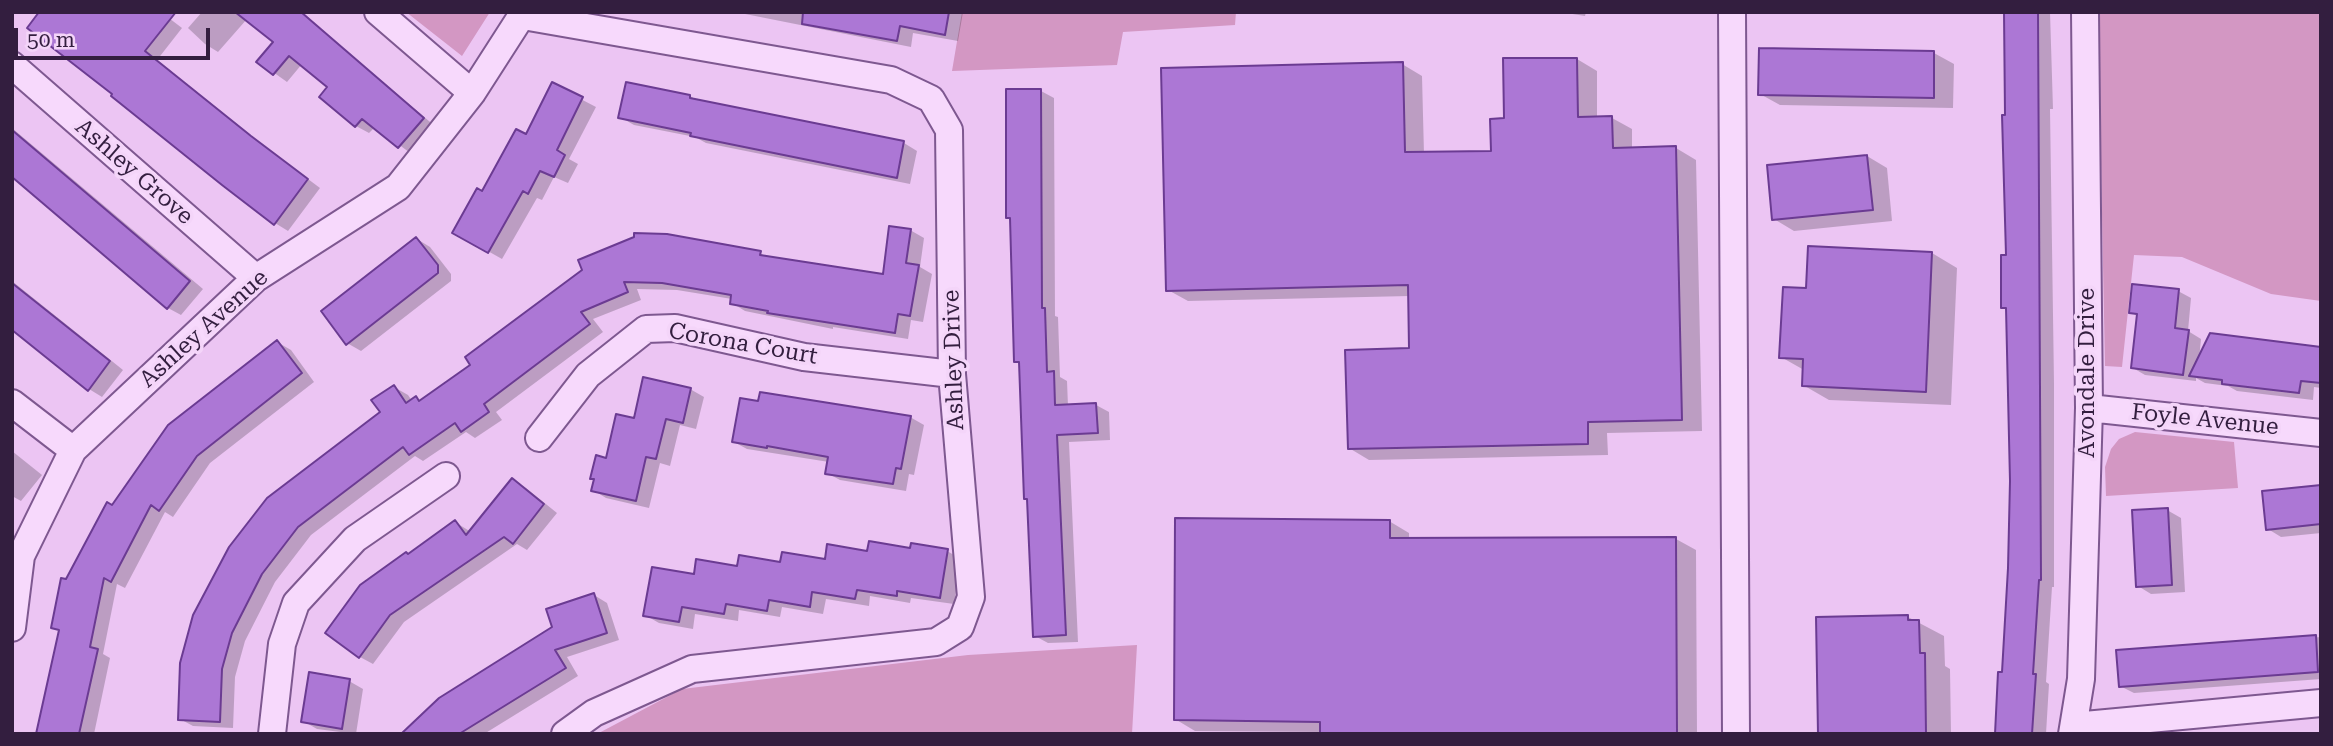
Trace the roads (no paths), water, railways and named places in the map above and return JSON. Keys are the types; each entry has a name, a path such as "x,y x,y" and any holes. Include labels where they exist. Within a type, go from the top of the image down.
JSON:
{"street":[{"path":"378,12 472,93"},
{"path":"1732,12 1736,734"},
{"name":"Avondale Drive","path":"2073,730 2081,679 2089,408 2085,12"},
{"name":"Ashley Avenue","path":"12,628 21,556 73,450 256,278 398,187 472,93 524,14"},
{"name":"Ashley Drive","path":"524,14 891,80 930,99 949,130 952,374 971,597 960,627 936,642 692,669 594,713 565,734"},
{"name":"Ashley Grove","path":"12,65 256,278"},
{"name":"Corona Court","path":"539,438 588,375 646,329 675,328 804,357 952,374"},
{"path":"12,403 73,450"},
{"name":"Foyle Avenue","path":"2089,408 2321,433"},
{"path":"272,734 282,644 296,603 355,539 446,477"},
{"path":"2073,730 2321,703"}]}
